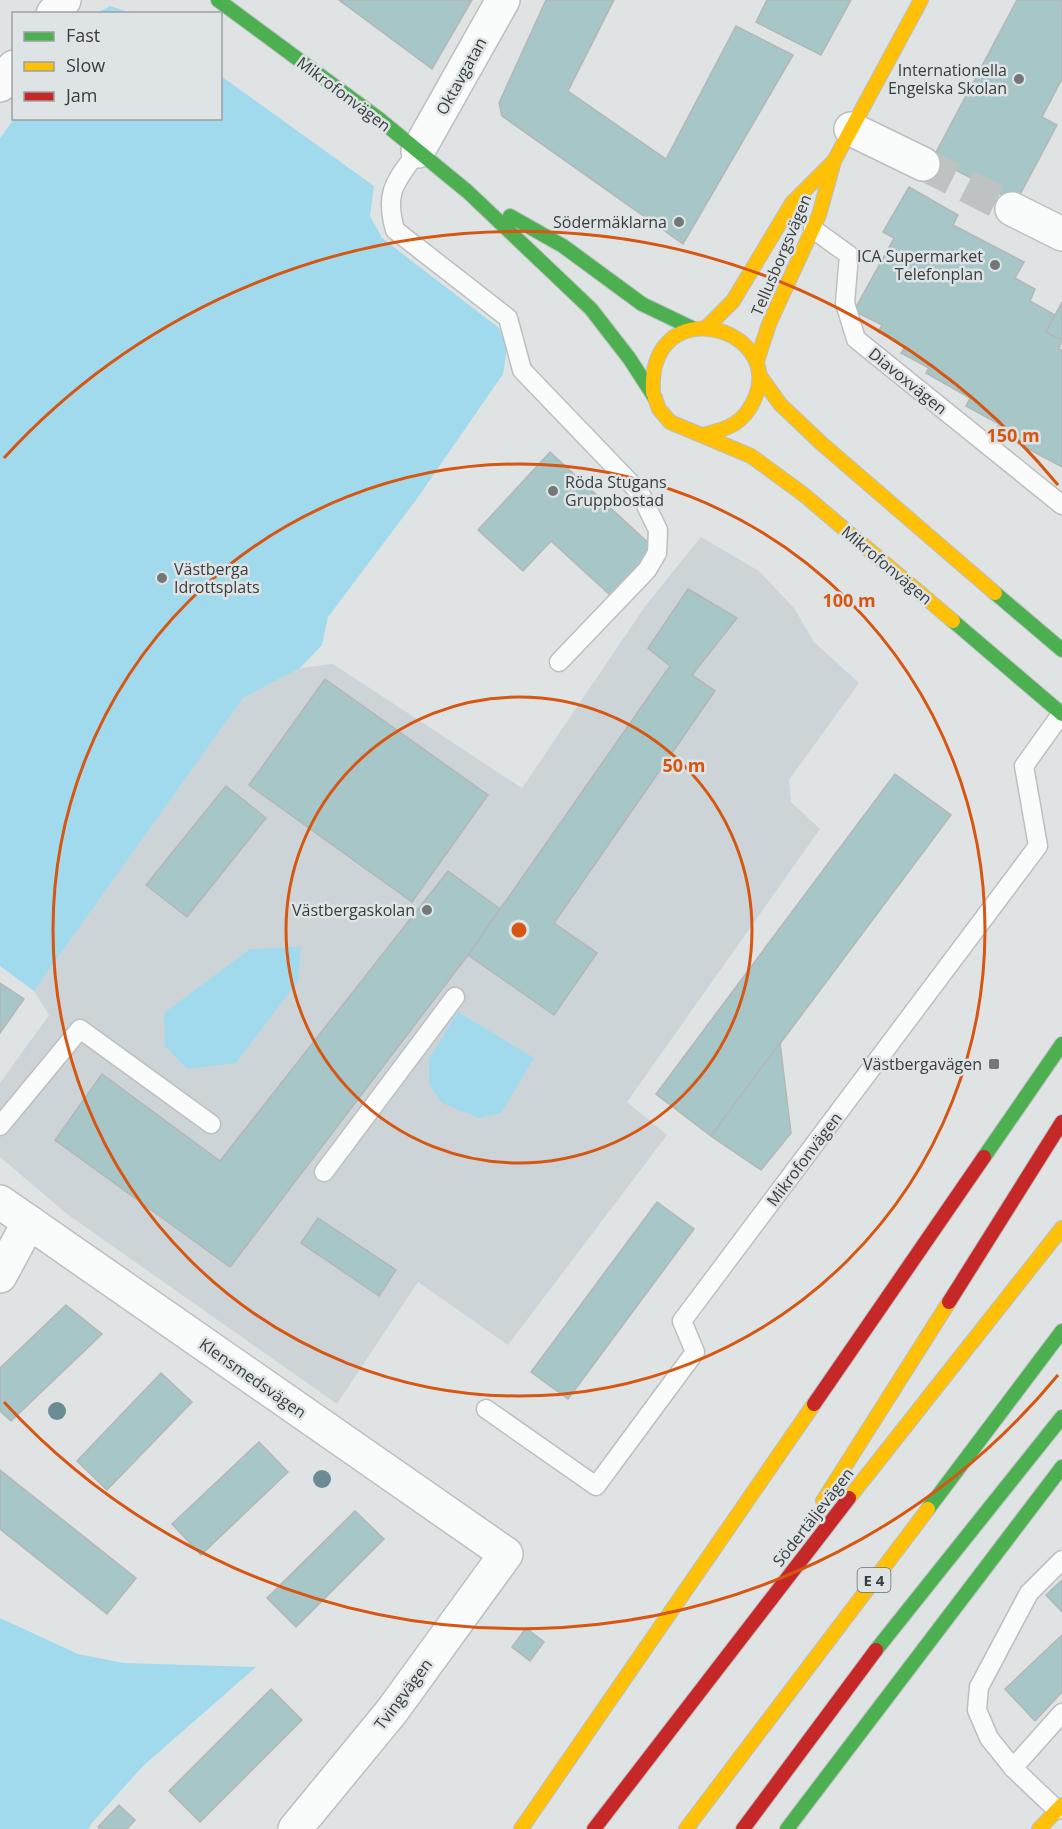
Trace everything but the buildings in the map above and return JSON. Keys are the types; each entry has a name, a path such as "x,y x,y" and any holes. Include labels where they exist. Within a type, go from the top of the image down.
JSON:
{"main road":[{"name":"Mikrofonvägen","path":"218,0 418,151 468,192 591,309 653,393 659,409 670,422 751,456 802,494 1062,713"},
{"name":"Tellusborgsvägen","path":"757,362 769,324 813,229 834,161 921,0"},
{"name":"Tellusborgsvägen","path":"708,326 733,301 792,203 834,161"},
{"name":"Mikrofonvägen","path":"468,192 563,246 642,304 692,328"},
{"path":"653,393 651,376 655,359 664,345 677,334 692,328 708,326 724,329 739,337 757,362 760,376 757,399 744,418 724,431 702,435"},
{"path":"760,376 780,404 821,443 1062,650"},
{"path":"521,1829 1062,1044"},
{"path":"818,1509 1012,1197 1062,1122"},
{"name":"Södertäljevägen","path":"594,1829 737,1640 1062,1228"},
{"name":"E 4","path":"686,1829 1062,1331"},
{"path":"743,1829 880,1645 1062,1417"},
{"path":"787,1829 1062,1467"},
{"path":"737,1640 799,1539"},
{"path":"1039,1829 1060,1808"}],"street":[{"path":"55,12 64,0"},
{"name":"Oktavgatan","path":"418,151 503,0"},
{"path":"0,85 12,70"},
{"path":"851,129 923,164"},
{"path":"1012,209 1062,234"},
{"name":"Klensmedsvägen","path":"0,1202 506,1554"},
{"path":"0,1276 29,1222"},
{"name":"Tvingvägen","path":"295,1829 392,1711 506,1554"}],"lane":[{"path":"418,151 393,185 391,215 395,230 508,318 522,370 640,493 658,530 657,553 647,570 560,662"},
{"name":"Diavoxvägen","path":"813,229 849,255 845,303 856,339 1062,505"},
{"name":"Mikrofonvägen","path":"486,1409 596,1486 694,1352 681,1321 1038,846 1024,766 1062,713"},
{"path":"324,1172 455,997"},
{"path":"0,1126 80,1029 211,1124"},
{"path":"1060,1808 1013,1768 989,1738 977,1710 979,1687 1029,1593 1062,1560"},
{"path":"1013,1768 1062,1713"}],"shaded area":[{"path":"110,6 129,12 99,12"},
{"name":"Västberga Idrottsplats","path":"222,77 374,186 370,216 382,238 499,328 507,348 503,374 416,500 328,617 322,645 300,668 243,698 34,991 0,966 0,138 13,120 222,120"},
{"name":"Västbergaskolan","path":"701,537 759,571 794,608 814,642 859,683 789,780 791,802 820,829 627,1102 667,1135 508,1345 418,1282 337,1404 67,1214 0,1157 0,1083 49,1015 34,991 243,698 300,668 333,664 522,788 646,605"},
{"path":"301,947 298,981 236,1063 187,1069 165,1046 164,1013 250,949"},
{"path":"458,1012 534,1058 501,1113 479,1118 442,1103 429,1084 429,1059"},
{"path":"0,1618 78,1654 124,1663 256,1667 143,1766 89,1829 0,1829"}],"tunnel":[{"path":"923,164 1012,209"}],"traffic: fast":[{"path":"218,0 379,119 468,192 591,309 629,358 655,398"},
{"path":"510,216 563,246 642,304 692,328"},
{"path":"995,593 1062,650"},
{"path":"953,621 1062,714"},
{"path":"984,1157 1062,1044"},
{"path":"928,1509 1062,1331"},
{"path":"876,1650 1062,1417"},
{"path":"787,1829 1062,1467"}],"traffic: slow":[{"path":"757,361 769,324 819,215 834,161 921,0"},
{"path":"708,326 733,301 792,203 833,162"},
{"path":"653,393 657,360 671,340 691,330 713,330 734,337 751,352 759,373 755,398 740,420 727,428 702,435"},
{"path":"760,376 780,404 821,443 995,593"},
{"path":"655,398 659,409 670,422 751,456 803,494 953,621"},
{"path":"849,1498 1062,1228"},
{"path":"823,1501 949,1302"},
{"path":"521,1829 814,1404"},
{"path":"686,1829 928,1509"},
{"path":"1039,1829 1062,1805"}],"traffic: jam":[{"path":"949,1302 1062,1122"},
{"path":"814,1404 984,1157"},
{"path":"594,1829 849,1498"},
{"path":"743,1829 876,1650"}],"place":[{"name":"Internationella Engelska Skolan","path":"1019,79"},
{"name":"Södermäklarna","path":"679,222"},
{"name":"ICA Supermarket Telefonplan","path":"995,265"},
{"name":"Röda Stugans Gruppbostad","path":"553,491"},
{"name":"Västberga Idrottsplats","path":"162,578"},
{"name":"Västbergaskolan","path":"427,910"},
{"name":"Västbergavägen","path":"994,1064"}]}
